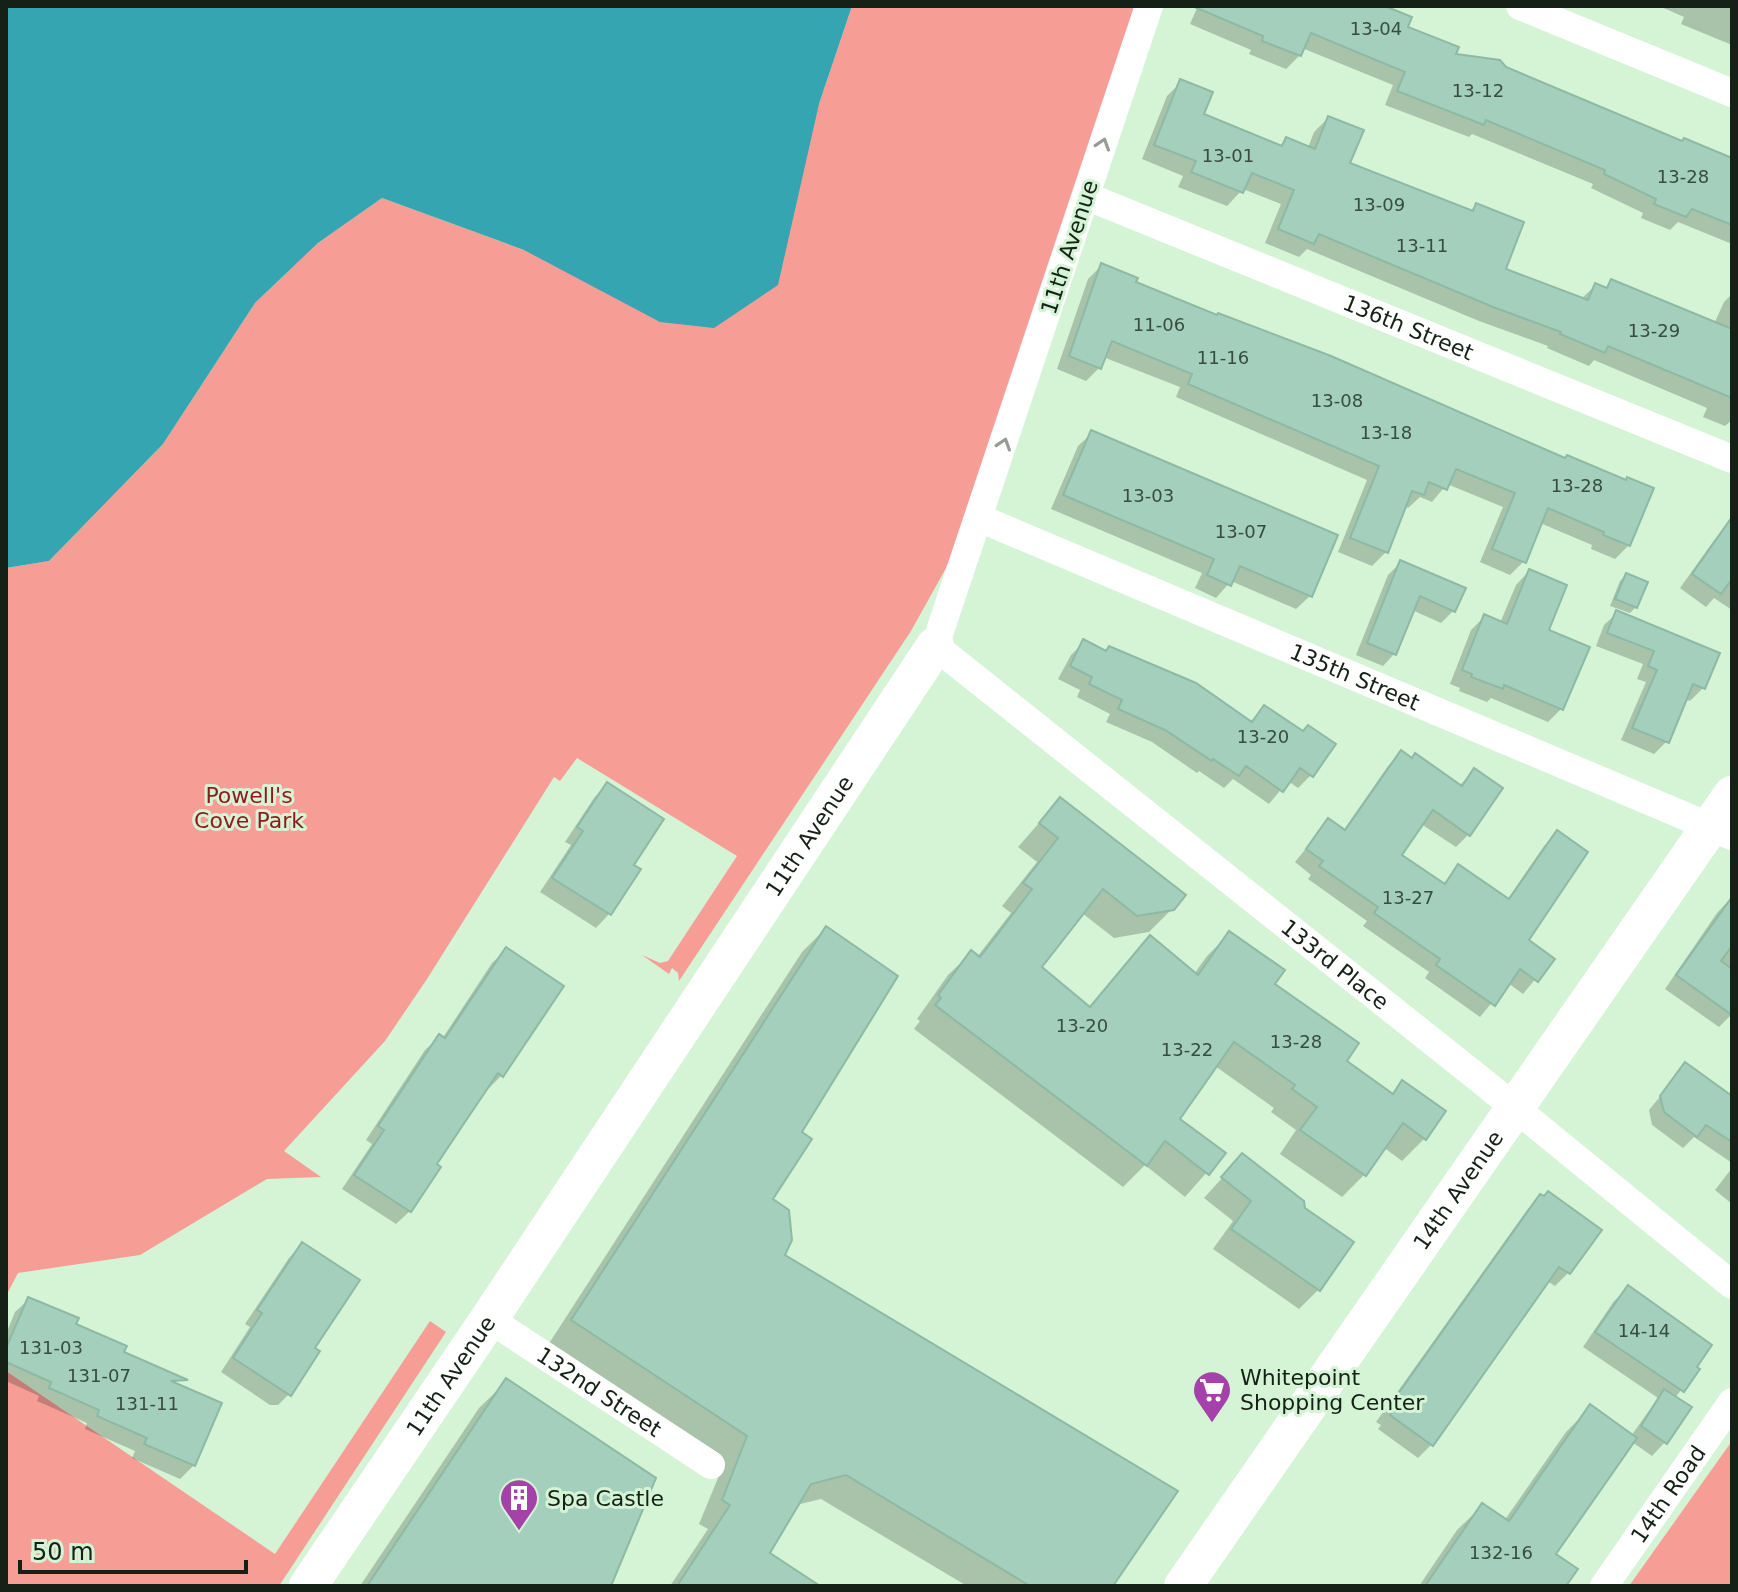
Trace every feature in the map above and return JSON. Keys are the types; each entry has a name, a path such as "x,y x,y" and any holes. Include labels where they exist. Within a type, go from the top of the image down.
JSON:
{"street":[{"name":"11th Avenue","path":"308,1586 489,1319 935,646 1149,6"},
{"path":"1520,6 1732,93"},
{"name":"136th Street","path":"1086,196 1732,459"},
{"name":"135th Street","path":"979,518 1721,831"},
{"name":"133rd Place","path":"935,646 1732,1285"},
{"name":"14th Avenue","path":"1183,1586 1514,1108 1721,831 1732,795"},
{"name":"132nd Street","path":"489,1319 711,1465"},
{"name":"14th Road","path":"1604,1586 1732,1402"}],"green space":[{"name":"Powell's Cove Park","path":"852,6 1135,6 960,543 911,631 679,981 678,973 672,968 669,974 642,955 660,963 668,961 737,856 577,758 560,781 554,777 385,1041 284,1151 321,1177 267,1179 140,1255 18,1273 6,1296 6,568 49,561 163,444 255,303 318,243 382,198 524,250 819,104"},
{"path":"430,1321 446,1332 279,1586 6,1586 6,1371 275,1554"},
{"path":"1732,1441 1732,1586 1629,1586"}],"water":[{"path":"6,6 852,6 819,104 778,285 714,328 660,322 524,250 382,198 318,243 255,303 163,444 49,561 6,568"}],"building":[{"path":"1192,6 1385,6 1412,17 1408,27 1459,47 1456,54 1500,60 1506,67 1682,141 1684,138 1732,158 1732,225 1692,209 1686,217 1654,204 1656,199 1604,174 1605,170 1486,120 1484,125 1397,91 1405,72 1311,33 1301,56 1262,41 1263,36"},
{"path":"1180,79 1213,92 1204,114 1282,146 1286,137 1315,149 1328,116 1364,130 1350,163 1473,211 1476,203 1524,222 1506,269 1588,300 1595,283 1607,288 1611,279 1732,329 1732,398 1608,346 1605,353 1561,332 1319,234 1314,244 1278,229 1294,190 1252,173 1243,193 1191,172 1196,161 1154,145"},
{"path":"1101,263 1138,278 1136,282 1331,356 1565,458 1567,455 1626,480 1627,477 1654,488 1630,546 1548,508 1526,563 1492,549 1515,493 1456,469 1447,490 1429,482 1424,495 1412,491 1388,553 1350,538 1379,466 1188,384 1192,374 1112,341 1101,369 1069,356"},
{"path":"1091,430 1338,535 1312,597 1240,566 1231,586 1207,575 1214,559 1063,495"},
{"path":"1732,517 1732,579 1721,594 1692,574"},
{"path":"1400,560 1466,588 1455,612 1420,596 1396,655 1367,643"},
{"path":"1529,569 1567,585 1549,630 1590,647 1563,710 1504,685 1503,689 1471,677 1472,674 1462,670 1484,614 1507,624"},
{"path":"1626,573 1648,582 1637,608 1615,599"},
{"path":"1616,610 1720,653 1705,689 1693,684 1669,743 1632,728 1657,670 1648,666 1654,651 1607,633"},
{"path":"1083,639 1106,651 1109,646 1196,683 1252,722 1264,705 1303,731 1308,725 1336,744 1313,777 1300,768 1283,792 1246,766 1239,776 1165,730 1118,709 1122,700 1089,684 1092,677 1070,666"},
{"path":"1401,750 1412,758 1415,753 1462,786 1474,768 1503,788 1470,836 1433,810 1402,855 1445,884 1458,864 1509,899 1557,830 1588,852 1529,940 1555,959 1538,982 1520,969 1495,1006 1436,965 1440,959 1374,913 1378,907 1319,866 1323,861 1306,849 1328,818 1345,830"},
{"path":"607,782 664,819 634,865 641,869 611,915 552,878 583,831 577,827"},
{"path":"1060,797 1186,895 1174,910 1137,916 1103,889 1042,967 1090,1007 1150,935 1198,975 1229,931 1285,970 1275,984 1359,1043 1347,1061 1393,1094 1402,1080 1446,1111 1426,1140 1403,1123 1366,1176 1300,1130 1317,1107 1292,1089 1295,1085 1234,1042 1180,1119 1226,1153 1209,1175 1165,1141 1147,1166 935,1005 941,998 938,995 971,950 980,957 1032,889 1023,883 1058,838 1039,823"},
{"path":"1732,897 1732,946 1721,961 1732,969 1732,1015 1676,975"},
{"path":"826,926 898,976 802,1132 812,1139 773,1199 789,1210 792,1240 785,1255 1178,1491 1113,1586 1030,1586 846,1475 811,1484 770,1553 820,1586 677,1586 730,1505 722,1500 747,1436 571,1320"},
{"path":"506,947 564,986 503,1077 498,1073 437,1164 441,1167 411,1212 354,1175 384,1130 378,1126 439,1034 445,1038"},
{"path":"1685,1062 1732,1096 1732,1142 1706,1125 1697,1137 1664,1112 1660,1096"},
{"path":"1242,1153 1304,1201 1305,1208 1354,1242 1320,1291 1231,1229 1251,1201 1221,1177"},
{"path":"1548,1191 1602,1230 1570,1274 1559,1267 1433,1446 1390,1415 1393,1411 1388,1408 1540,1194 1544,1196"},
{"path":"302,1242 360,1280 315,1348 320,1351 291,1396 233,1358 262,1313 257,1310"},
{"path":"1628,1285 1712,1345 1684,1392 1595,1332"},
{"path":"28,1297 79,1318 76,1324 127,1346 124,1352 188,1380 171,1381 222,1403 195,1466 144,1444 147,1438 97,1416 99,1410 49,1388 51,1382 6,1362 6,1348"},
{"name":"Spa Castle","path":"506,1378 656,1478 611,1586 367,1586"},
{"path":"1664,1389 1692,1407 1667,1444 1641,1426"},
{"path":"1590,1404 1637,1438 1556,1554 1578,1569 1566,1586 1425,1586 1482,1503 1509,1521"}],"place":[{"name":"Whitepoint Shopping Center","path":"1212,1424"},
{"name":"Spa Castle","path":"519,1532"}]}
